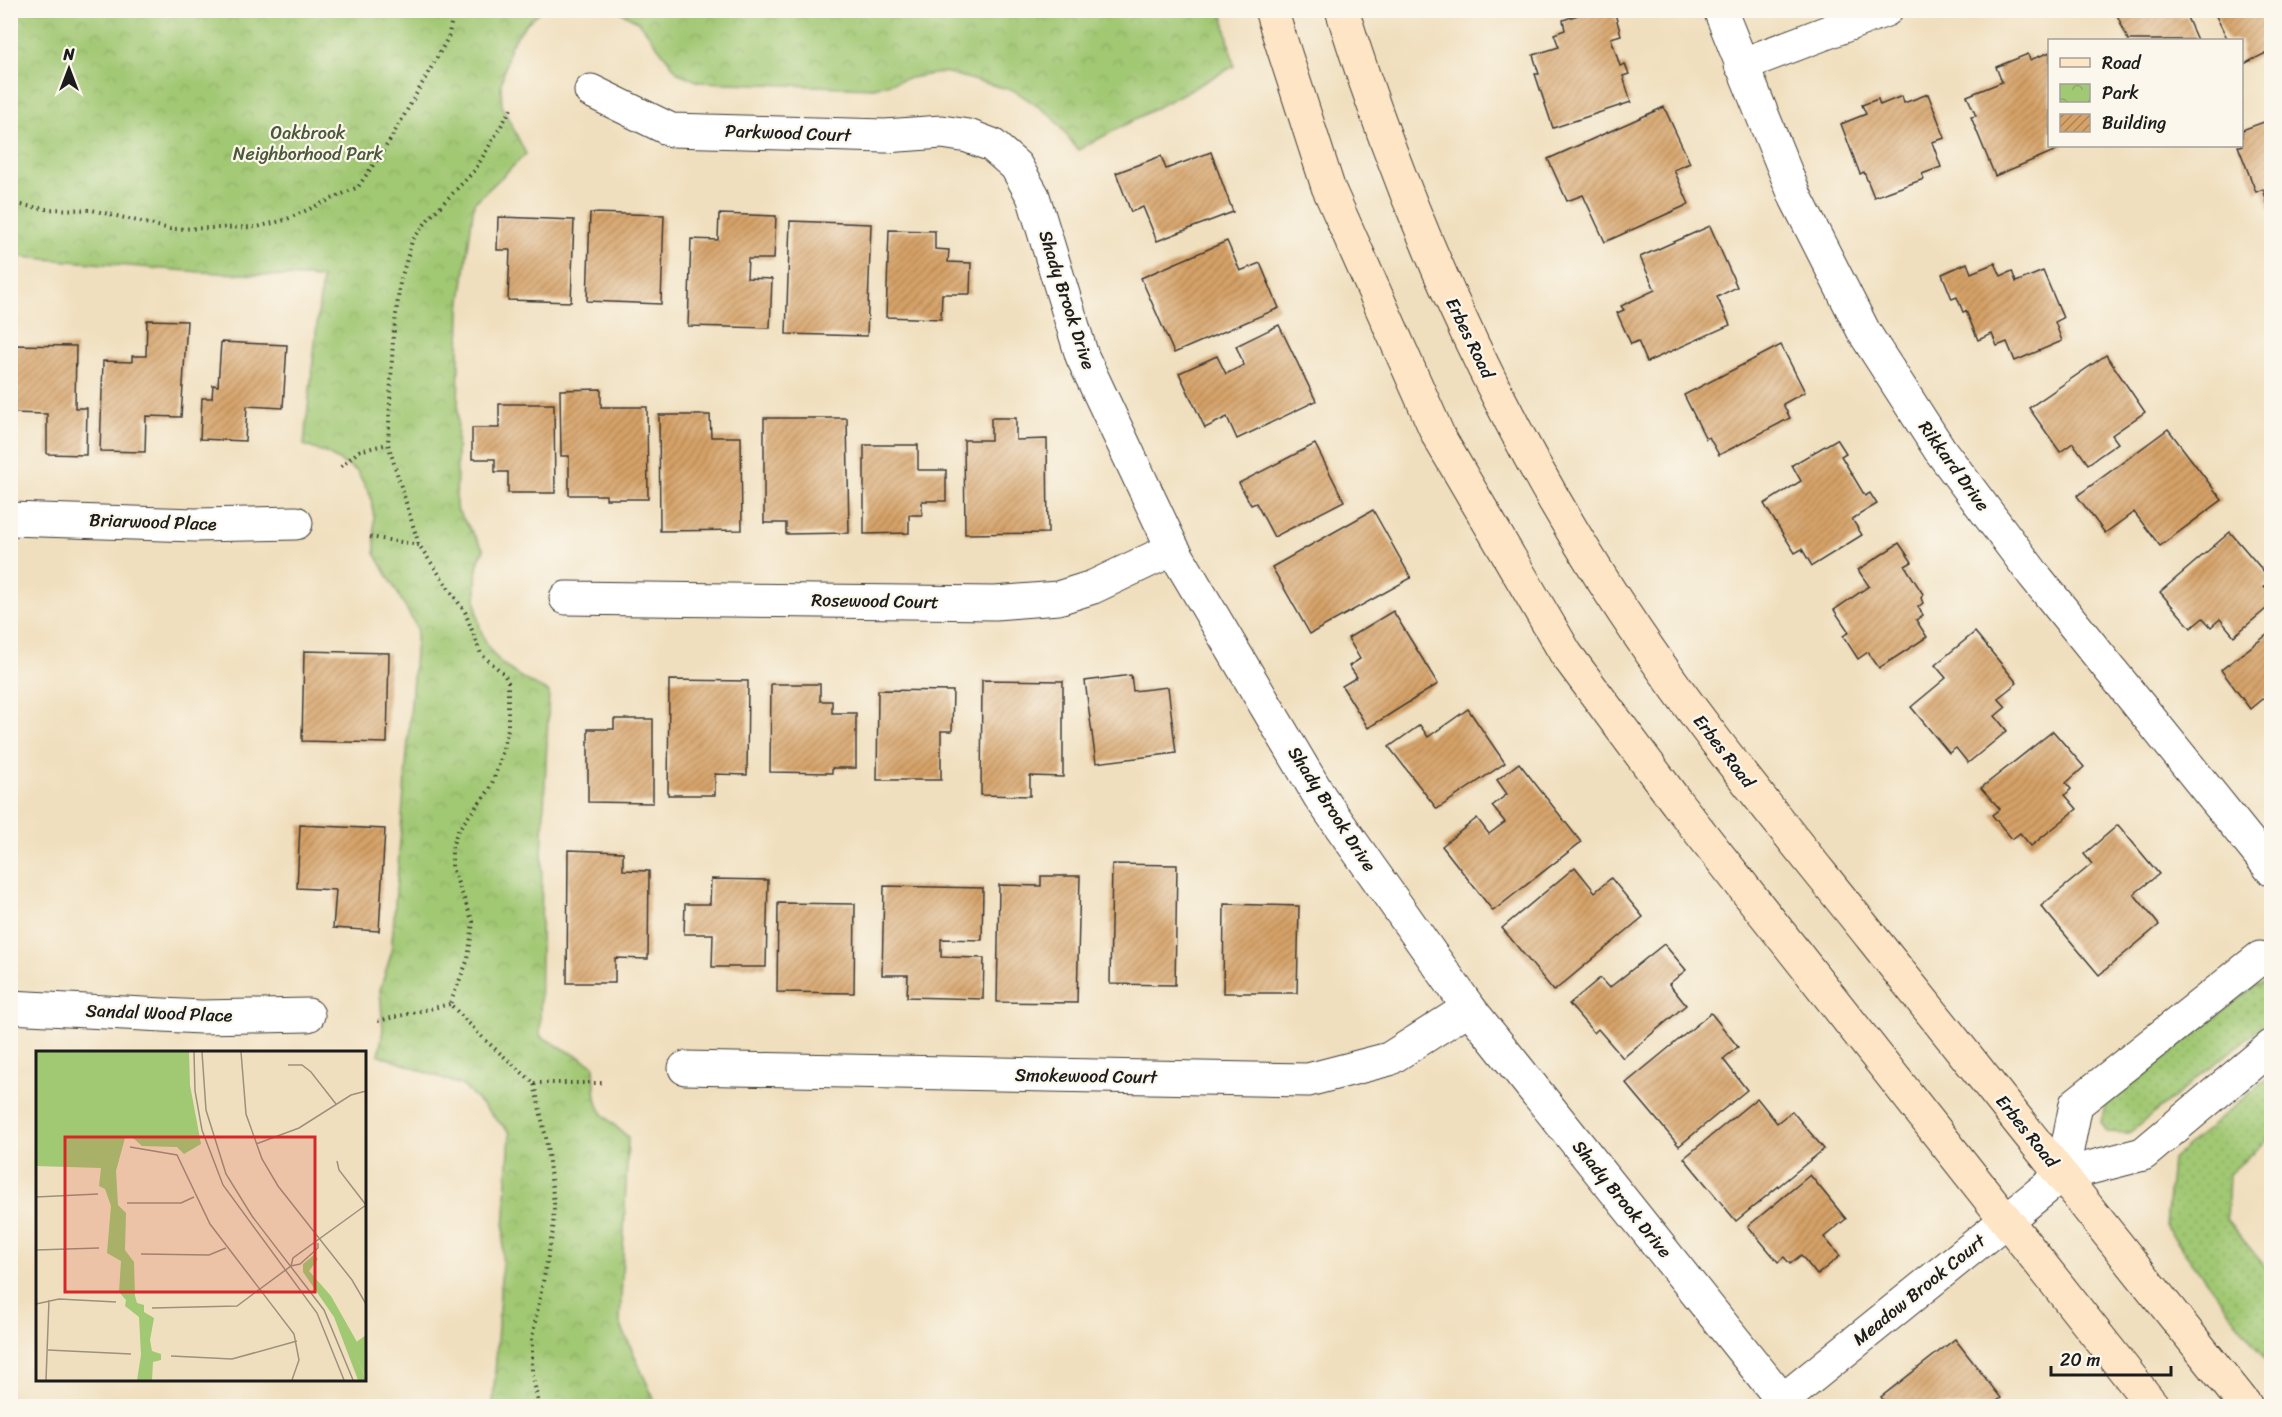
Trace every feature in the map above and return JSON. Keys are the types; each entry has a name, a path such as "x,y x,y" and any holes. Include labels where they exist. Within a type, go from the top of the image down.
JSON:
{"main road":[{"path":"1271,10 1328,187 1439,437 1566,654 1677,803 2007,1218 2153,1407"},
{"name":"Erbes Road","path":"1342,10 1387,140 1468,340 1554,499 1599,574 1699,721 2246,1407"}],"street":[{"name":"Rikkard Drive","path":"1720,10 1796,198 1864,332 1933,440 2034,575 2271,870"},
{"path":"1741,65 1886,10"},
{"name":"Parkwood Court","path":"591,91 671,130 885,136 942,132 969,136 992,145"},
{"name":"Shady Brook Drive","path":"992,145 1016,166 1033,196 1082,356 1173,549 1320,797 1469,1008 1782,1405"},
{"name":"Briarwood Place","path":"10,519 195,525 296,523"},
{"name":"Rosewood Court","path":"566,598 995,603 1048,599 1093,587 1173,549"},
{"path":"2062,1175 2076,1104 2260,958 2271,960"},
{"name":"Sandal Wood Place","path":"10,1006 201,1017 308,1015"},
{"name":"Smokewood Court","path":"685,1068 1308,1080 1389,1059 1469,1008"},
{"name":"Meadow Brook Court","path":"1782,1405 2062,1175 2143,1154 2271,1046"}],"path":[{"path":"10,204 45,209 92,210 170,229 257,227 285,220 358,187 389,142 448,38 454,10"},
{"path":"450,1004 468,958 473,922 452,868 452,847 458,830 490,789 500,761 508,729 508,682 504,674 481,654 465,612 419,545 388,444 393,338 400,283 412,241 430,217 476,170 511,109"},
{"path":"341,467 359,451 388,444"},
{"path":"370,537 419,545"},
{"path":"378,1021 450,1004"},
{"path":"450,1004 484,1039 534,1083 546,1138 554,1203 553,1231 532,1338 532,1371 536,1404 542,1407"},
{"path":"534,1083 603,1083"}],"green space":[{"name":"Oakbrook Neighborhood Park","path":"11,10 541,11 525,25 510,46 501,84 502,106 526,154 474,203 460,309 456,508 484,550 476,577 476,595 477,614 487,644 505,666 549,692 542,856 540,1036 594,1065 595,1092 599,1107 603,1114 628,1137 620,1323 657,1406 493,1406 510,1133 463,1086 379,1055 383,1029 380,990 391,954 417,628 375,553 371,497 357,471 328,454 304,445 322,278 200,272 11,256"},
{"path":"619,11 1222,11 1234,66 1078,150 1052,116 1015,91 944,72 905,79 874,88 699,82 678,73 639,22"},
{"path":"2271,984 2271,1019 2129,1133 2107,1132 2101,1122 2105,1106 2256,985"},
{"path":"2270,1076 2271,1137 2229,1174 2227,1220 2271,1274 2271,1367 2166,1227 2172,1159"}],"building":[{"path":"1592,10 1614,10 1621,35 1611,38 1620,66 1625,64 1629,74 1623,76 1631,102 1553,128 1535,74 1539,74 1533,55 1559,47 1554,34 1565,30 1563,20"},
{"path":"2115,10 2175,10 2178,18 2186,15 2197,39 2128,39"},
{"path":"2213,10 2272,10 2272,50 2244,64 2243,39 2228,39"},
{"path":"2048,53 2048,147 2064,147 1995,176 1971,117 1976,116 1967,96 2002,82 1996,67 2028,54 2030,60"},
{"path":"1928,94 1945,138 1932,142 1941,167 1922,174 1924,179 1874,197 1864,172 1860,174 1841,124 1866,114 1862,105 1878,99 1880,105 1902,96 1904,103"},
{"path":"1664,107 1690,163 1674,170 1689,204 1605,242 1583,195 1567,201 1548,159"},
{"path":"2272,119 2272,208 2269,209 2263,189 2256,192 2238,147 2243,147 2243,130"},
{"path":"1211,152 1233,212 1157,241 1143,207 1131,212 1116,173 1161,156 1166,169"},
{"path":"590,213 664,215 661,304 587,301"},
{"path":"719,214 776,216 774,259 748,259 747,278 772,279 770,328 688,326 691,239 718,240"},
{"path":"498,217 574,220 571,302 508,300 510,250 497,250"},
{"path":"790,221 871,224 867,336 786,334"},
{"path":"1710,226 1737,287 1717,297 1730,325 1647,362 1638,341 1631,344 1617,313 1624,310 1621,306 1655,290 1640,257"},
{"path":"889,230 935,231 935,249 949,250 948,262 971,263 970,294 942,294 941,319 886,317"},
{"path":"1227,241 1240,271 1260,263 1279,308 1174,353 1141,278"},
{"path":"1967,263 1971,273 1995,263 2001,276 2012,271 2016,282 2043,271 2063,318 2055,322 2062,341 2015,361 2007,342 1997,346 1992,334 1978,340 1966,311 1963,312 1957,297 1952,299 1942,274"},
{"path":"147,320 187,321 181,417 146,416 145,452 100,451 103,361 132,362 132,356 146,356"},
{"path":"1279,325 1316,401 1237,439 1227,417 1205,428 1179,373 1217,356 1226,374 1244,365 1236,346"},
{"path":"221,342 287,345 283,408 247,406 245,441 200,439 202,398 212,398 213,385 218,386"},
{"path":"10,345 76,346 75,408 87,408 86,455 47,454 47,414 10,413"},
{"path":"1781,345 1805,392 1783,404 1790,418 1719,455 1709,437 1706,439 1684,395"},
{"path":"2106,355 2145,412 2112,435 2118,443 2088,464 2073,443 2060,452 2029,408"},
{"path":"601,389 601,407 647,407 648,499 606,499 606,495 569,495 569,456 561,456 560,390"},
{"path":"499,404 554,404 555,493 508,493 508,472 495,472 495,459 472,459 472,428 499,428"},
{"path":"659,415 710,415 711,437 741,437 742,530 660,531"},
{"path":"764,418 847,418 849,533 786,534 786,523 764,523"},
{"path":"991,418 1016,418 1016,440 1047,439 1048,533 965,534 964,440 991,440"},
{"path":"2168,429 2222,500 2160,546 2134,512 2105,533 2077,496"},
{"path":"1837,439 1846,453 1841,456 1865,496 1870,493 1877,504 1852,519 1862,535 1812,566 1802,549 1795,553 1764,504 1801,481 1792,465"},
{"path":"1315,444 1344,501 1274,537 1256,503 1251,505 1239,483"},
{"path":"864,445 918,445 918,470 946,470 946,501 922,501 922,515 909,515 909,533 864,534"},
{"path":"1373,510 1411,578 1310,634 1272,567"},
{"path":"2230,532 2272,581 2264,587 2272,595 2272,604 2234,636 2220,619 2211,627 2203,618 2191,628 2160,592"},
{"path":"1899,543 1912,562 1905,566 1923,594 1921,598 1923,603 1918,607 1923,615 1916,620 1927,637 1879,668 1868,652 1858,659 1843,636 1849,632 1834,610 1869,586 1858,570"},
{"path":"1393,611 1438,684 1368,728 1342,686 1357,677 1349,666 1360,659 1348,638"},
{"path":"2272,631 2272,701 2267,695 2250,709 2221,670"},
{"path":"1975,632 2017,683 1998,698 2006,707 1995,716 2007,731 1968,763 1956,748 1949,753 1911,707 1946,678 1935,665"},
{"path":"304,651 389,653 387,743 302,741"},
{"path":"1131,675 1133,691 1168,687 1176,753 1096,763 1085,681"},
{"path":"669,680 748,681 747,775 715,774 715,795 668,795"},
{"path":"982,680 1063,681 1063,777 1030,776 1030,796 981,795"},
{"path":"771,684 820,684 820,701 832,701 832,713 856,713 856,768 832,768 832,773 770,772"},
{"path":"878,690 953,691 952,731 941,731 941,780 877,780"},
{"path":"1468,709 1505,763 1437,809 1389,747 1420,725 1428,737"},
{"path":"614,719 653,719 653,803 588,802 588,729 614,729"},
{"path":"2053,731 2084,767 2066,783 2071,789 2065,795 2077,809 2031,846 2020,833 2012,839 1992,815 2000,809 1981,788"},
{"path":"1519,763 1581,842 1493,911 1442,846 1477,818 1489,834 1505,822 1492,806 1507,794 1497,780"},
{"path":"300,825 385,829 379,931 333,928 336,890 297,888"},
{"path":"2118,825 2159,874 2134,894 2159,925 2099,975 2041,906 2092,864 2084,854"},
{"path":"568,850 623,852 623,870 649,871 648,959 615,958 615,983 567,983"},
{"path":"1112,864 1177,865 1175,985 1110,984"},
{"path":"1575,867 1595,892 1611,878 1643,917 1554,991 1502,928"},
{"path":"1041,876 1080,876 1077,1003 997,1002 999,885 1041,886"},
{"path":"711,879 768,880 766,967 712,967 713,934 684,934 685,904 710,904"},
{"path":"884,886 983,888 982,940 941,939 941,957 984,958 983,999 907,997 908,975 882,975"},
{"path":"778,903 855,904 854,993 777,992"},
{"path":"1224,904 1299,906 1297,993 1223,993"},
{"path":"1664,944 1686,970 1669,984 1686,1005 1623,1058 1598,1029 1594,1033 1569,1004 1600,978 1609,988"},
{"path":"1711,1013 1738,1047 1723,1059 1747,1090 1679,1146 1626,1083"},
{"path":"1757,1098 1777,1123 1792,1111 1824,1149 1736,1221 1684,1158"},
{"path":"1810,1175 1846,1219 1824,1237 1840,1256 1817,1275 1801,1255 1790,1264 1784,1257 1778,1262 1748,1226"},
{"path":"1955,1339 2001,1398 1990,1406 1888,1406 1881,1397"}]}
